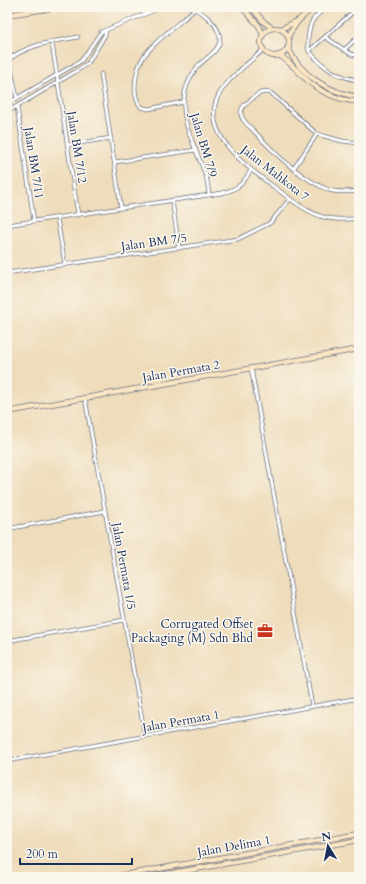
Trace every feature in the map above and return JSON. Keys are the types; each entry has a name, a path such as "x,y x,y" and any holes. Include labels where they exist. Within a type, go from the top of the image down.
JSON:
{"street":[{"path":"7,9 35,7"},
{"path":"7,15 60,7"},
{"path":"7,104 82,60 101,32 162,7"},
{"name":"Jalan BM 7/9","path":"190,7 205,15 211,21 219,34 219,43 217,48 191,76 183,102 188,129 205,173 209,195"},
{"path":"242,7 259,26 263,35 262,42 264,49 271,54 279,55 289,61 306,79 322,91 342,99 359,102"},
{"path":"251,7 264,22 272,28 282,29 299,20"},
{"path":"288,36 299,20 313,7"},
{"path":"327,7 314,18 311,23 308,44 309,51 326,69 342,76 359,80"},
{"path":"183,102 148,109 140,107 136,101 135,94 136,72 148,49 195,9"},
{"path":"309,51 353,12 359,9"},
{"path":"263,35 272,28"},
{"path":"282,29 288,36 288,47 293,58 314,79 334,91 359,97"},
{"path":"7,112 90,62 105,35 106,30"},
{"path":"344,50 359,36"},
{"path":"325,37 344,50 353,55 359,56"},
{"path":"17,98 8,60 22,50 52,42 78,38"},
{"name":"Jalan BM 7/12","path":"52,42 78,215"},
{"path":"279,55 288,47"},
{"name":"Jalan Mahkota 7","path":"264,49 224,87 215,103 214,118 221,134 234,154 252,170 309,212 321,217 337,219 359,218"},
{"path":"101,74 122,208"},
{"path":"359,143 342,141 317,134 271,93 264,92 257,94 243,107 241,112 244,120 263,142 283,160 311,181 334,192 359,190"},
{"name":"Jalan BM 7/11","path":"16,107 34,221"},
{"path":"294,168 317,134"},
{"path":"67,145 111,138"},
{"path":"114,162 195,150"},
{"path":"7,225 222,193 237,187 252,170"},
{"name":"Jalan BM 7/5","path":"7,273 238,239 270,223 290,199"},
{"path":"172,200 179,248"},
{"path":"58,218 65,265"},
{"name":"Jalan Permata 2","path":"7,412 359,349"},
{"path":"251,368 312,706"},
{"name":"Jalan Permata 1/5","path":"85,398 145,736"},
{"path":"7,529 105,511"},
{"path":"7,641 124,620"},
{"name":"Jalan Permata 1","path":"7,761 359,698"},
{"name":"Jalan Delima 1","path":"113,877 359,833"},
{"name":"Jalan Delima 1","path":"150,877 359,840"}],"place":[{"name":"Corrugated Offset Packaging (M) Sdn Bhd","path":"265,631"}]}
